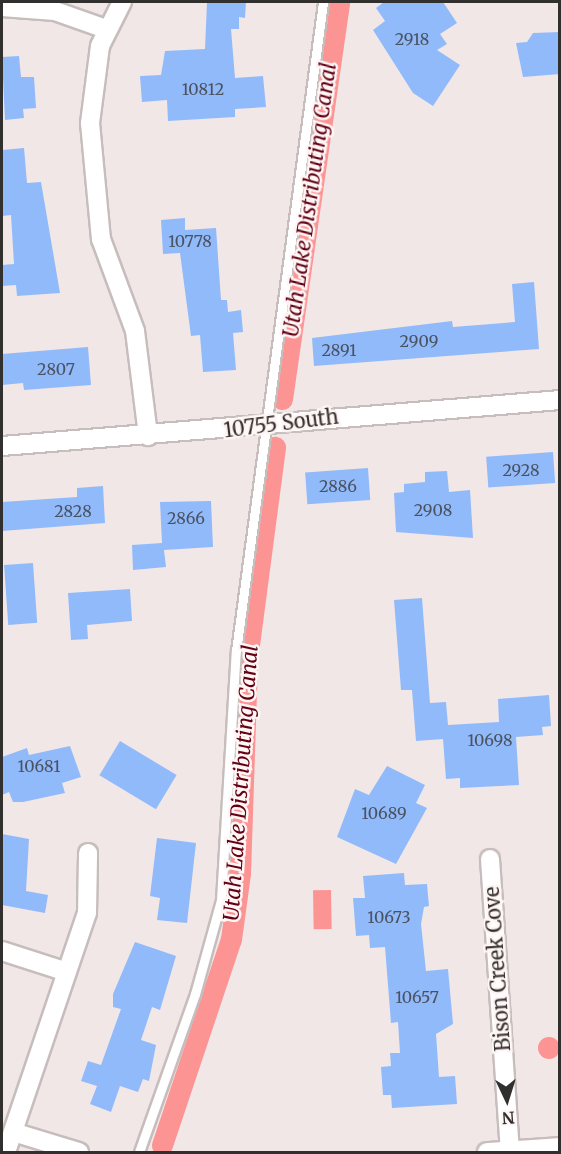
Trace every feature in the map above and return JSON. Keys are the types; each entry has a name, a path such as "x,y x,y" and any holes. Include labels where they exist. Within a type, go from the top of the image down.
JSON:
{"street":[{"path":"122,2 106,29 90,105 97,208 105,254 135,331 148,436"},
{"path":"2,7 55,11 106,29"},
{"name":"10755 South","path":"2,446 265,427 560,400"},
{"path":"6,1152 89,904 88,853"},
{"name":"Bison Creek Cove","path":"490,859 510,1151"},
{"path":"2,951 67,972"},
{"path":"13,1132 79,1152"},
{"path":"487,1152 560,1147"}],"lane":[{"path":"139,1152 195,994 221,900 236,651 324,2"}],"shaded area":[{"path":"313,890 331,890 332,929 314,929"},
{"path":"549,1037 557,1040 560,1048 557,1056 549,1059 541,1056 538,1048 541,1040"}],"building":[{"path":"207,2 246,2 245,18 239,17 239,29 231,29 235,78 263,76 266,107 235,109 235,117 168,121 167,100 142,102 140,76 161,75 165,51 205,49"},
{"path":"384,2 443,2 457,23 440,34 447,44 437,50 460,65 433,106 413,93 373,30 385,21 376,8"},
{"path":"560,32 560,74 523,77 516,43 527,42 533,33"},
{"path":"19,56 21,77 34,77 36,108 23,109 24,118 5,120 2,57"},
{"path":"24,148 27,183 41,182 60,293 17,296 16,285 2,286 2,265 14,264 11,215 2,216 2,150"},
{"path":"185,218 185,230 216,228 221,300 227,300 228,312 241,310 243,332 233,333 236,370 203,372 200,335 191,336 180,253 163,254 161,220"},
{"path":"534,282 539,349 314,366 312,338 452,321 453,327 515,322 512,284"},
{"path":"88,347 91,385 24,390 23,383 2,385 2,354"},
{"path":"553,452 555,483 488,488 486,457"},
{"path":"368,468 370,500 307,504 305,472"},
{"path":"447,471 449,492 470,490 473,538 396,532 394,493 404,492 404,484 425,482 425,472"},
{"path":"103,486 105,523 2,531 2,502 77,497 77,488"},
{"path":"211,501 213,547 164,550 166,567 133,570 132,545 162,543 160,502"},
{"path":"33,563 37,623 8,625 4,565"},
{"path":"130,589 132,621 87,625 88,639 71,640 68,593"},
{"path":"422,598 430,703 446,702 448,725 499,722 498,699 549,695 551,726 542,727 543,735 516,737 519,785 460,788 460,778 446,779 443,739 416,741 412,690 401,690 394,600"},
{"path":"120,741 177,775 156,809 99,775"},
{"path":"70,746 81,777 62,783 65,793 23,802 13,802 9,792 2,795 2,757 27,748 29,755"},
{"path":"387,766 425,785 416,803 427,808 396,864 337,837 355,789 369,795"},
{"path":"2,834 29,839 26,891 48,895 45,913 2,905"},
{"path":"157,838 196,843 187,923 157,920 160,898 150,896"},
{"path":"404,873 405,885 427,884 429,906 424,907 421,924 426,971 448,969 453,1024 436,1034 439,1077 455,1076 457,1104 392,1108 391,1095 383,1095 381,1067 391,1066 390,1053 400,1053 398,1022 391,1023 385,947 370,948 369,935 356,936 353,898 365,898 363,876"},
{"path":"135,942 176,956 160,1010 152,1007 141,1040 156,1045 149,1081 143,1079 138,1092 120,1086 111,1112 90,1104 97,1086 81,1081 88,1061 101,1065 121,1009 113,1007 113,994"}],"waterway":[{"name":"Utah Lake Distributing Canal","path":"282,399 339,2"},
{"name":"Utah Lake Distributing Canal","path":"162,1145 231,939 240,873 247,660 275,447"}]}
